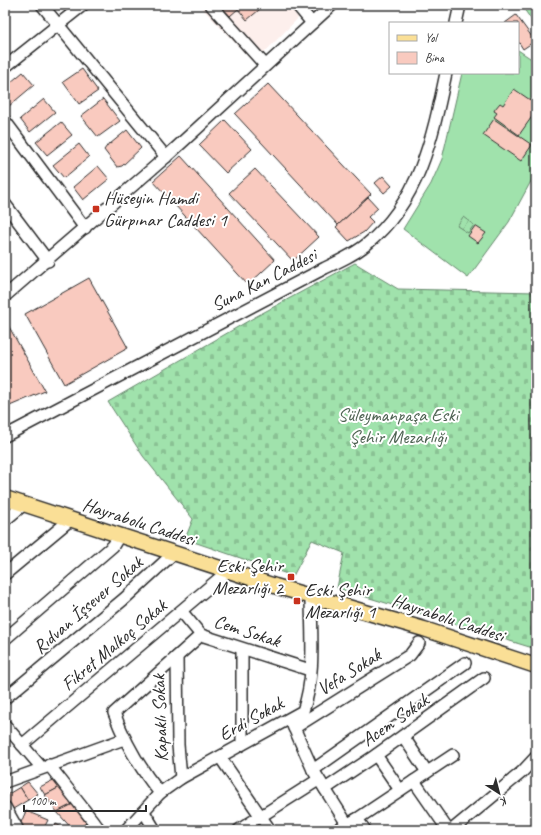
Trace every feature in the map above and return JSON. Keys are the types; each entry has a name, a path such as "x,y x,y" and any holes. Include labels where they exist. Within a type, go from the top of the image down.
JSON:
{"main road":[{"name":"Hayrabolu Caddesi","path":"5,498 228,571 536,666"}],"street":[{"path":"42,5 166,156"},
{"path":"5,67 83,5"},
{"path":"211,5 265,65"},
{"path":"297,5 312,23"},
{"path":"5,296 166,156 332,5"},
{"path":"458,22 460,5"},
{"name":"Suna Kan Caddesi","path":"5,436 331,265 367,244 382,230 409,194 420,170 432,136 446,74"},
{"path":"5,121 85,228"},
{"path":"5,204 48,260"},
{"path":"5,520 23,505"},
{"path":"5,574 70,520"},
{"path":"5,639 114,546 119,536"},
{"name":"Rıdvan İşsever Sokak","path":"5,698 124,599 174,553"},
{"name":"Fikret Malkoç Sokak","path":"22,746 182,612 228,571"},
{"name":"Erdi Sokak","path":"126,830 160,794 180,778 242,744 292,723 303,711 309,696 311,596"},
{"name":"Cem Sokak","path":"182,612 201,636 310,670"},
{"path":"160,794 148,778 124,739 114,712 201,636"},
{"name":"Vefa Sokak","path":"292,723 410,654 419,643"},
{"path":"242,650 242,744"},
{"name":"Kapaklı Sokak","path":"177,657 177,738 180,778"},
{"path":"238,830 262,815 465,664"},
{"name":"Acem Sokak","path":"325,789 376,755 484,678"},
{"path":"292,723 316,775 325,789 352,821 364,830"},
{"path":"5,725 22,746 46,767 100,830"},
{"path":"403,736 427,772"},
{"path":"5,782 124,739"},
{"path":"376,755 400,790"},
{"path":"337,830 453,755"},
{"path":"220,757 262,815 270,830"},
{"path":"452,830 522,772 536,757"},
{"path":"414,781 448,830"},
{"path":"5,807 18,830"},
{"path":"144,812 156,830"}],"shaded area":[{"path":"199,5 311,5 254,63"}],"green space":[{"path":"521,5 536,5 536,26"},
{"path":"519,51 536,62 536,172 509,222 468,278 403,229 431,184 442,159 462,74 519,74"},
{"path":"463,217 474,225 468,233 457,226"},
{"name":"Süleymanpaşa Eski Şehir Mezarlığı","path":"355,263 398,289 536,292 536,649 337,588 344,553 312,540 293,576 185,539 193,519 143,456 108,402 255,317"}],"building":[{"path":"59,5 75,5 67,13"},
{"path":"220,5 265,5 247,20 238,9 230,16"},
{"path":"516,15 535,41 523,49 519,43 519,22 506,22"},
{"path":"82,69 98,91 79,104 63,82"},
{"path":"23,72 34,85 9,106 5,100 5,87"},
{"path":"268,84 371,194 338,225 235,114"},
{"path":"514,89 536,104 536,111 519,135 494,117 497,113 494,111 495,109 500,103 503,105"},
{"path":"44,99 55,112 30,132 20,119"},
{"path":"103,99 120,121 98,137 81,116"},
{"path":"494,119 532,145 521,161 483,135"},
{"path":"225,120 252,149 226,173 199,145"},
{"path":"61,122 72,135 47,155 36,142"},
{"path":"127,130 141,148 122,166 117,167 104,150 109,143 110,144"},
{"path":"79,144 89,157 64,178 53,165"},
{"path":"181,156 275,260 248,285 153,181"},
{"path":"98,166 109,179 83,200 73,187"},
{"path":"255,169 319,237 293,261 229,193"},
{"path":"383,176 392,186 384,193 375,183"},
{"path":"368,197 378,208 368,217 373,222 364,232 349,241 336,227"},
{"path":"475,226 486,233 478,243 468,236"},
{"path":"89,278 128,348 64,384 25,314"},
{"path":"8,325 45,391 5,408 5,327"},
{"path":"55,779 60,787 45,795 40,787"},
{"path":"28,782 38,794 28,800 20,787"},
{"path":"20,787 28,800 13,809 5,796"},
{"path":"60,787 73,804 57,812 45,795"},
{"path":"73,804 86,823 76,830 73,830 57,812"},
{"path":"26,811 48,820 43,830 28,830 19,827"},
{"path":"5,815 13,830 5,830"},
{"path":"56,824 67,830 53,830"}],"place":[{"name":"Hüseyin Hamdi Gürpınar Caddesi 1","path":"96,209"},
{"name":"Eski Şehir Mezarlığı 2","path":"291,577"},
{"name":"Eski Şehir Mezarlığı 1","path":"297,601"}]}
